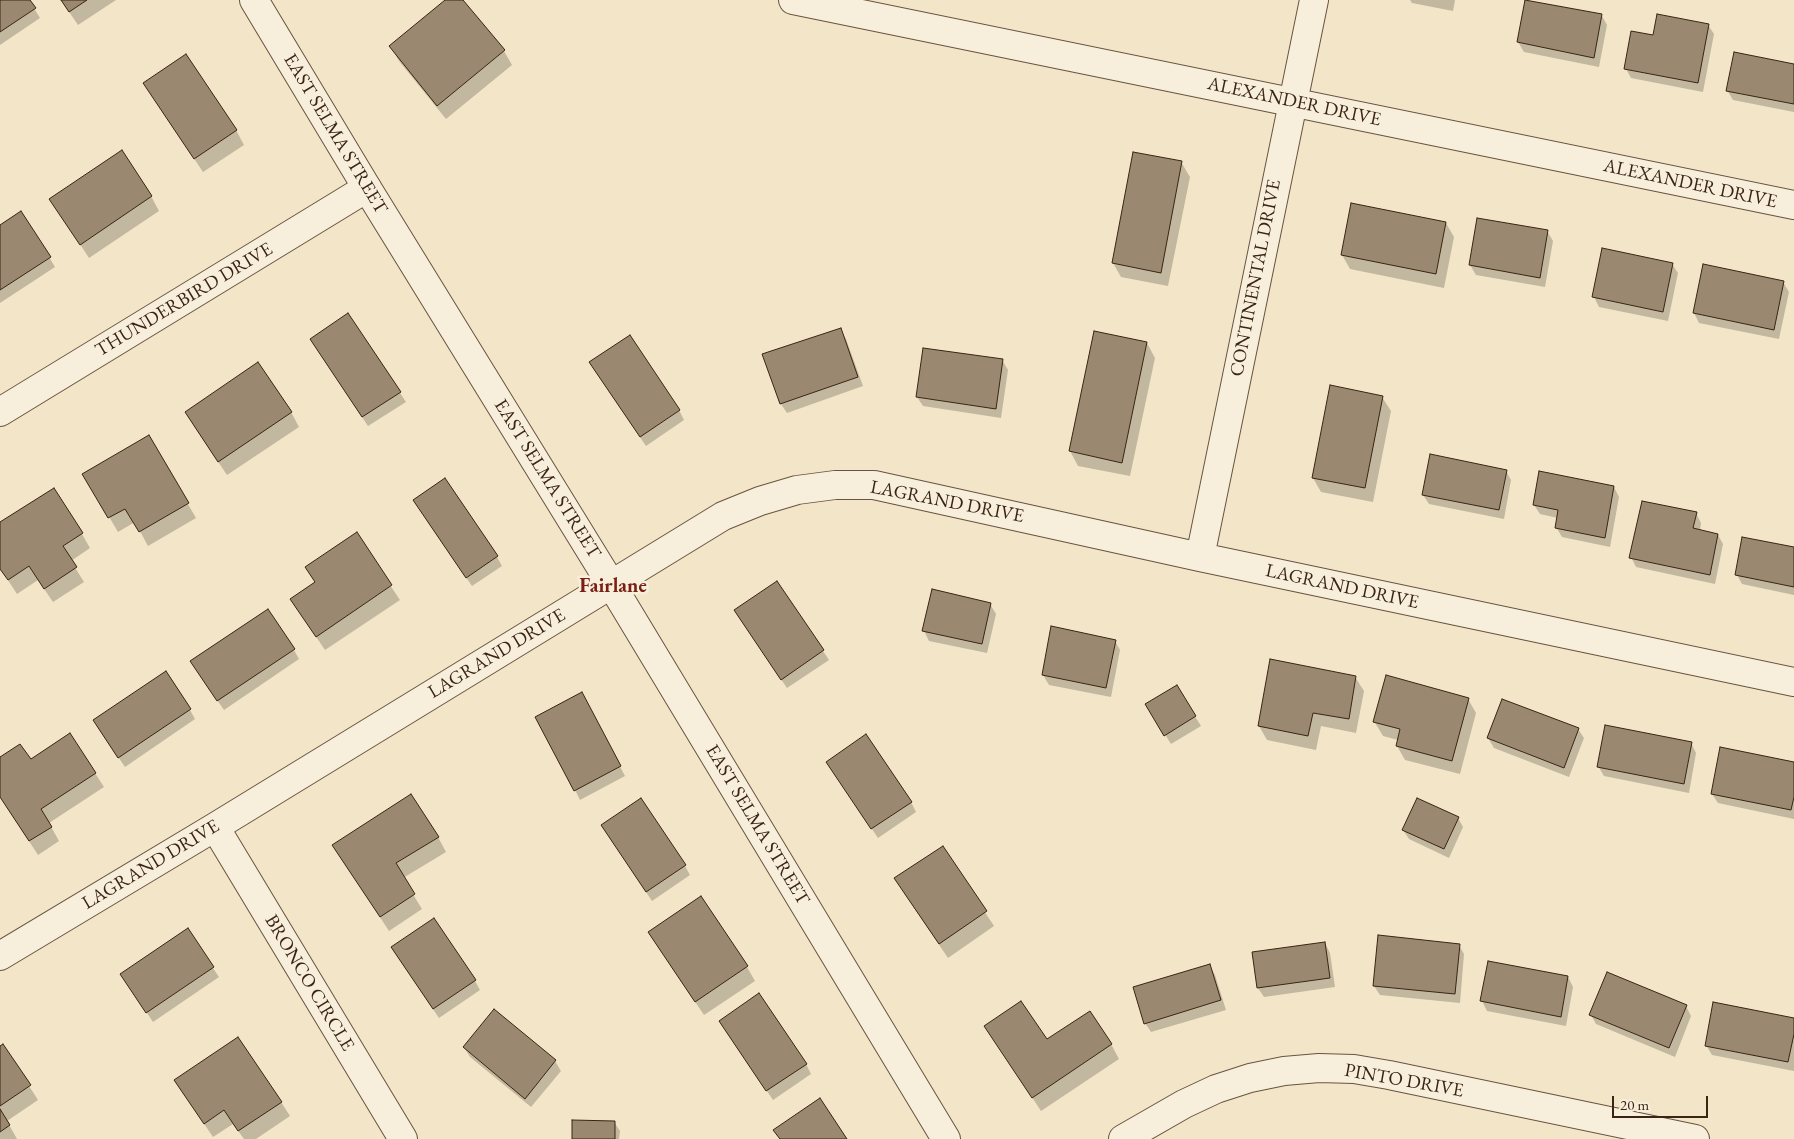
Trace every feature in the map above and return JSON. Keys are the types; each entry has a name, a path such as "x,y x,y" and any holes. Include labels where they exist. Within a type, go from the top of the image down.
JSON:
{"street":[{"name":"EAST SELMA STREET","path":"254,0 367,188 612,584 946,1139"},
{"name":"ALEXANDER DRIVE","path":"793,0 1794,205"},
{"name":"CONTINENTAL DRIVE","path":"1200,557 1314,0"},
{"name":"THUNDERBIRD DRIVE","path":"0,412 367,188"},
{"name":"LAGRAND DRIVE","path":"0,956 724,516 760,501 797,490 835,485 874,485 1200,557 1794,682"},
{"name":"BRONCO CIRCLE","path":"214,827 403,1139"},
{"name":"PINTO DRIVE","path":"1123,1139 1184,1104 1216,1089 1250,1078 1284,1071 1319,1068 1354,1069 1389,1075 1695,1139"}],"building":[{"path":"0,0 30,0 36,8 0,32"},
{"path":"61,0 87,0 69,12"},
{"path":"445,0 463,0 505,50 437,106 389,46"},
{"path":"1525,0 1602,14 1594,58 1517,42"},
{"path":"1657,14 1709,24 1698,83 1624,69 1631,31 1653,35"},
{"path":"1734,52 1794,64 1794,104 1726,91"},
{"path":"186,54 237,130 194,159 143,83"},
{"path":"122,150 152,196 80,245 49,199"},
{"path":"1133,152 1182,161 1161,273 1112,263"},
{"path":"1351,203 1446,222 1436,274 1341,255"},
{"path":"21,211 51,257 0,290 0,225"},
{"path":"1477,218 1548,230 1540,278 1469,265"},
{"path":"1602,248 1673,263 1663,312 1592,297"},
{"path":"1703,264 1784,281 1774,330 1693,313"},
{"path":"348,313 401,392 362,417 310,339"},
{"path":"841,328 858,377 780,404 762,354"},
{"path":"1094,331 1147,342 1122,463 1069,451"},
{"path":"630,335 680,410 640,437 589,362"},
{"path":"923,348 1003,359 996,409 916,397"},
{"path":"258,362 292,412 218,462 185,412"},
{"path":"1330,385 1383,396 1365,488 1312,478"},
{"path":"149,435 189,503 139,532 125,509 108,518 82,474"},
{"path":"1430,454 1507,470 1499,510 1422,495"},
{"path":"1539,471 1614,486 1605,538 1555,528 1558,510 1533,505"},
{"path":"445,478 498,556 466,578 413,500"},
{"path":"54,488 83,533 63,546 77,567 44,589 29,566 8,580 0,569 0,522"},
{"path":"1642,501 1697,512 1693,528 1718,534 1710,575 1629,558"},
{"path":"357,532 392,585 316,637 290,599 315,582 305,567"},
{"path":"1742,537 1794,547 1794,587 1735,575"},
{"path":"777,581 824,650 781,680 734,610"},
{"path":"932,589 991,603 982,644 922,631"},
{"path":"268,609 295,649 217,701 190,661"},
{"path":"1051,626 1116,640 1106,688 1042,675"},
{"path":"1270,659 1356,676 1349,719 1313,713 1308,736 1258,726"},
{"path":"166,671 191,709 118,758 93,720"},
{"path":"1386,675 1469,698 1452,761 1396,746 1400,729 1373,722"},
{"path":"1177,685 1196,716 1164,736 1145,704"},
{"path":"582,692 621,766 574,791 535,717"},
{"path":"1502,699 1579,728 1564,768 1487,738"},
{"path":"1605,725 1692,742 1684,784 1597,767"},
{"path":"70,733 96,773 41,809 52,827 29,841 0,797 0,757 20,744 31,759"},
{"path":"866,734 912,802 871,829 826,762"},
{"path":"1720,747 1794,762 1794,797 1791,810 1711,794"},
{"path":"411,794 439,837 396,863 415,894 380,917 332,845"},
{"path":"641,798 686,865 646,892 601,825"},
{"path":"1417,798 1459,817 1444,849 1402,830"},
{"path":"943,846 987,911 939,944 894,878"},
{"path":"701,896 748,966 695,1002 648,932"},
{"path":"434,918 476,980 433,1009 391,947"},
{"path":"188,928 214,967 146,1013 120,974"},
{"path":"1378,935 1460,944 1455,994 1373,986"},
{"path":"1325,942 1330,978 1257,988 1252,952"},
{"path":"1488,961 1568,976 1561,1017 1480,1001"},
{"path":"1210,964 1221,1000 1144,1024 1133,987"},
{"path":"1607,972 1687,1005 1669,1048 1589,1015"},
{"path":"759,993 807,1064 766,1091 719,1021"},
{"path":"1021,1001 1047,1039 1090,1011 1112,1044 1032,1098 984,1026"},
{"path":"1713,1002 1794,1018 1794,1034 1788,1062 1705,1046"},
{"path":"494,1009 556,1060 525,1099 463,1047"},
{"path":"238,1037 282,1102 238,1131 224,1110 204,1124 174,1080"},
{"path":"3,1044 31,1085 0,1106 0,1046"},
{"path":"820,1098 847,1139 780,1139 773,1130"},
{"path":"0,1109 10,1125 0,1132"},
{"path":"572,1120 615,1121 615,1139 572,1139"}],"district":[{"name":"Fairlane","path":"613,587"}]}
